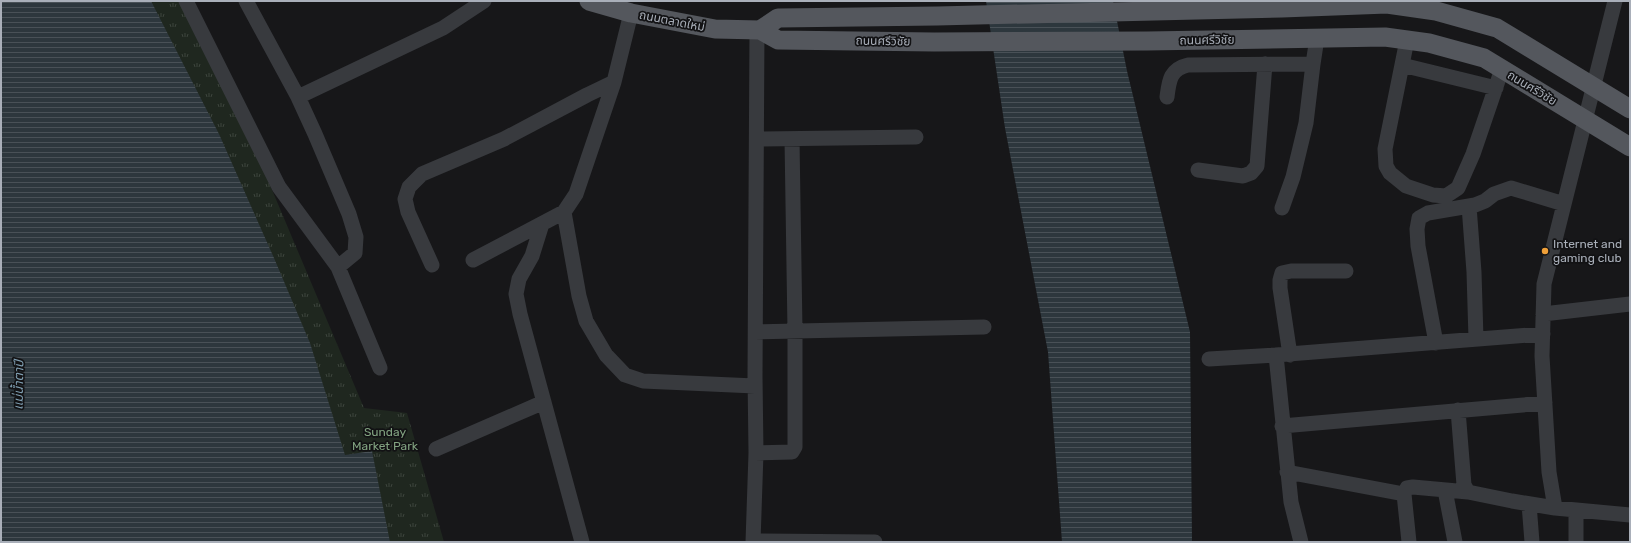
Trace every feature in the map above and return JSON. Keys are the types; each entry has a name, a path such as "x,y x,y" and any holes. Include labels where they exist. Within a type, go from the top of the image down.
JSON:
{"main road":[{"name":"ถนนตลาดใหม่","path":"589,1 631,13 715,29 758,30"},
{"name":"ถนนศรีวิชัย","path":"758,30 778,18 1146,11 1187,6 1387,4 1436,11 1497,28 1630,109"},
{"name":"ถนนศรีวิชัย","path":"758,30 778,40 934,42 1147,41 1385,37 1429,43 1484,58 1630,147"}],"street":[{"path":"186,1 275,181 338,267 380,368"},
{"path":"246,1 298,97 344,202 356,237 355,254 338,267"},
{"path":"298,97 443,28 484,1"},
{"path":"1555,508 1549,472 1542,356 1544,284 1615,1"},
{"path":"473,260 564,212 576,194 614,82 631,13"},
{"path":"758,30 755,386 756,452 753,541 875,542"},
{"path":"1282,208 1292,177 1306,123 1317,38"},
{"path":"1407,40 1385,149 1386,166 1390,173 1406,186 1433,195 1446,196 1458,188 1473,154 1502,69"},
{"path":"1198,170 1243,176 1252,172 1257,166 1265,64"},
{"path":"1167,97 1169,82 1174,72 1179,67 1188,65 1313,64"},
{"path":"1402,65 1496,88"},
{"path":"432,265 408,212 406,199 409,187 422,174 504,139 587,94 614,82"},
{"path":"758,139 916,137"},
{"path":"756,452 792,452 795,447 792,139"},
{"path":"1436,343 1418,246 1417,229 1419,218 1428,213 1469,206 1485,201 1494,194 1511,188 1564,204"},
{"path":"1469,206 1474,272 1476,339"},
{"path":"564,212 579,296 586,321 606,355 625,375 643,380 755,386"},
{"path":"542,224 532,256 520,279 516,294 520,314 582,542"},
{"path":"1301,542 1291,502 1282,426 1283,355 1280,280 1282,273 1291,271 1346,271"},
{"path":"1543,314 1630,304"},
{"path":"756,332 984,327"},
{"path":"1209,359 1283,355 1543,334"},
{"path":"436,449 544,402"},
{"path":"1282,426 1545,403"},
{"path":"1458,410 1464,485 1468,492"},
{"path":"1287,472 1404,494"},
{"path":"1409,542 1404,494 1406,488 1413,486 1468,492 1555,508 1630,515"},
{"path":"1444,490 1455,542"},
{"path":"1529,504 1532,542"},
{"path":"1576,510 1576,542"}],"green space":[{"name":"Sunday Market Park","path":"137,1 182,1 259,159 364,408 407,413 444,542 387,542 338,466"}],"water":[{"name":"แม่น้ำตาปี","path":"1,1 151,1 219,134 274,258 310,343 345,455 372,451 390,542 1,542"},
{"path":"986,1 1113,1 1127,71 1190,332 1192,542 1062,542 1048,352 1005,128"}],"place":[{"name":"Internet and gaming club","path":"1545,251"}]}
